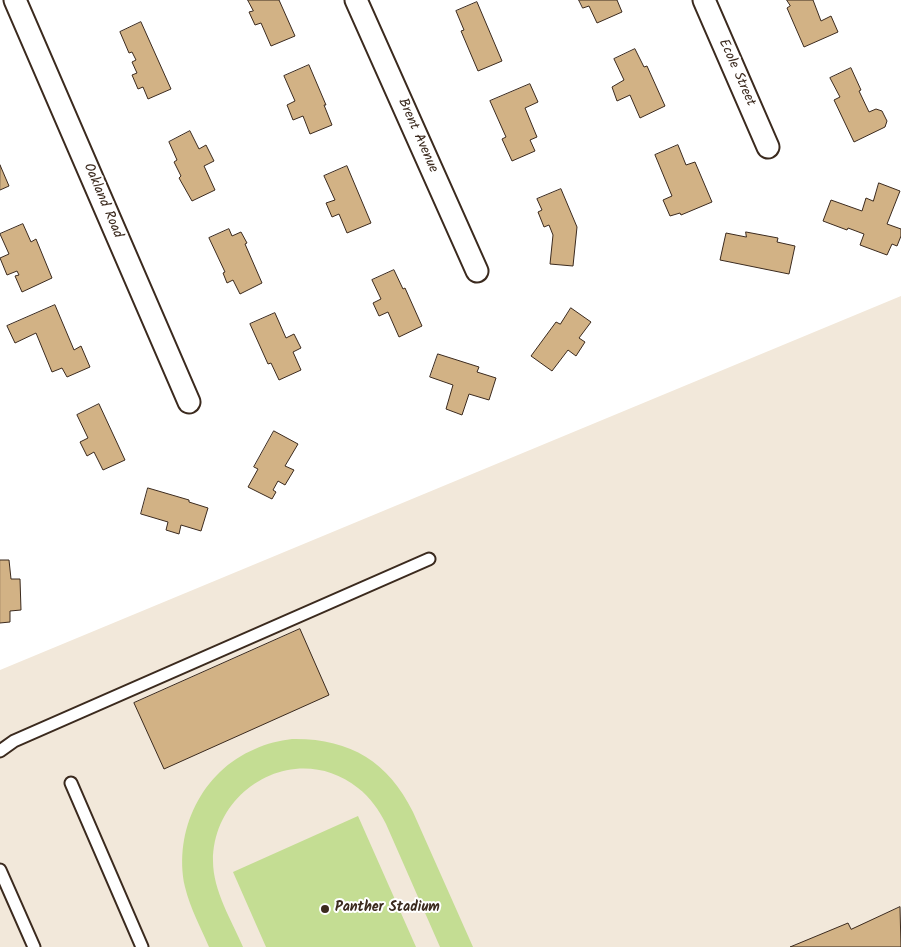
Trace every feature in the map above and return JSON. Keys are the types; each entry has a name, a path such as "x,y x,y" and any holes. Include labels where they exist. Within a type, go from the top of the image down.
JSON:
{"street":[{"name":"Oakland Road","path":"14,0 189,402"},
{"name":"Brent Avenue","path":"356,0 477,271"},
{"name":"Ecole Street","path":"704,0 768,147"}],"lane":[{"path":"0,751 22,738 429,559"},
{"path":"71,783 142,947"},
{"path":"0,870 34,947"}],"shaded area":[{"path":"901,296 901,947 0,947 0,670"}],"green space":[{"path":"292,739 313,740 349,748 379,766 392,779 413,812 473,947 440,947 386,824 374,804 358,788 335,774 310,769 286,770 263,779 243,793 227,812 217,835 213,861 214,872 220,895 243,947 209,947 185,887 182,866 183,845 188,825 196,805 206,788 220,772 236,759 260,747 273,742"},
{"name":"Panther Stadium","path":"358,816 416,947 266,947 233,872"}],"building":[{"path":"248,0 279,0 295,36 271,46 261,23 255,25 249,12 253,11"},
{"path":"579,0 617,0 622,12 597,23 589,6 583,8"},
{"path":"787,0 813,0 821,21 831,16 838,32 804,47 787,8 790,6"},
{"path":"477,2 502,61 478,71 461,31 464,30 456,11"},
{"path":"141,22 171,89 148,99 143,87 138,89 132,75 137,73 132,62 136,60 132,52 129,53 120,32"},
{"path":"635,49 644,67 647,66 665,106 640,118 630,95 617,101 612,87 624,80 614,59"},
{"path":"309,65 326,105 324,105 332,125 310,134 303,116 293,120 287,105 295,101 284,76"},
{"path":"851,68 869,112 876,109 882,111 887,121 885,127 854,142 834,100 840,97 830,78"},
{"path":"530,84 538,102 525,108 537,137 530,140 535,151 512,161 502,139 506,137 490,101"},
{"path":"190,131 199,149 206,145 214,161 204,166 215,190 192,201 179,178 181,176 174,162 177,160 169,142"},
{"path":"678,145 686,165 695,162 712,202 681,215 680,213 670,216 663,200 672,196 655,155"},
{"path":"0,165 9,186 0,190"},
{"path":"347,166 371,223 347,233 339,214 332,217 326,203 335,200 324,176"},
{"path":"879,183 900,191 887,224 901,229 901,236 897,246 892,244 887,255 860,245 864,234 823,221 831,200 862,211 866,198 873,201"},
{"path":"561,189 577,227 573,266 550,264 553,235 549,225 544,227 538,212 542,210 537,199"},
{"path":"23,224 31,242 36,239 52,278 22,292 15,276 19,275 17,271 7,275 0,258 9,254 0,234"},
{"path":"229,229 232,236 241,232 262,283 240,294 233,280 227,283 223,273 225,272 209,238"},
{"path":"746,232 778,238 777,242 795,246 789,274 720,260 726,233 746,237"},
{"path":"394,270 403,289 405,288 422,326 399,337 388,312 379,316 373,303 381,299 372,280"},
{"path":"55,305 74,350 81,346 90,367 67,377 62,368 52,372 36,333 15,343 7,326"},
{"path":"571,308 591,322 579,338 585,342 576,356 568,350 552,371 531,356 556,322 560,324"},
{"path":"275,313 286,338 294,334 301,348 293,352 301,370 279,380 271,363 268,364 250,324"},
{"path":"438,354 479,367 477,372 496,378 489,400 469,394 462,415 446,409 453,385 430,377"},
{"path":"99,404 125,460 103,470 94,452 87,456 80,442 88,438 77,415"},
{"path":"274,431 298,444 285,466 294,470 285,485 278,481 273,490 276,492 272,499 248,487 258,469 254,467"},
{"path":"148,488 189,500 189,502 208,508 201,531 181,525 179,534 166,530 168,522 141,514"},
{"path":"0,560 9,560 11,579 20,579 21,610 10,611 10,622 0,623"},
{"path":"300,629 329,695 164,769 134,703"},
{"path":"900,907 901,947 790,947 848,923 851,929"}],"place":[{"name":"Panther Stadium","path":"325,909"}]}
